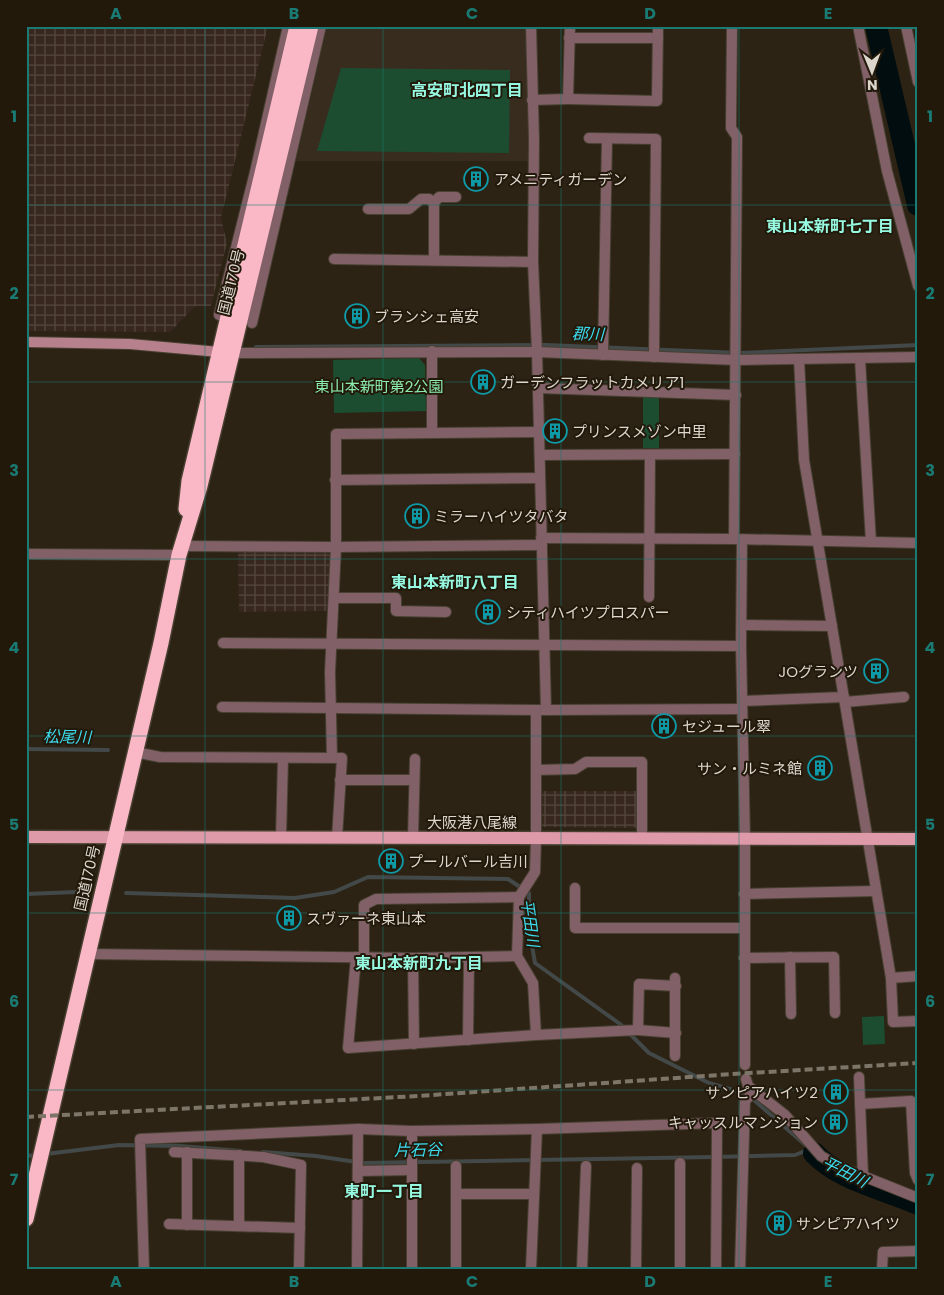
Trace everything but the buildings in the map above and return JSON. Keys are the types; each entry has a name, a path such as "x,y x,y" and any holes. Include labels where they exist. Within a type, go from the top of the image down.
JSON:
{"highway":[{"name":"国道170号","path":"269,176 297,26"},
{"name":"国道170号","path":"26,1219 180,550 189,481 226,353 269,176 311,26"}],"main road":[{"name":"大阪港八尾線","path":"26,837 918,839"}],"street":[{"path":"252,323 288,26"},
{"path":"219,315 322,26"},
{"path":"531,26 534,140 533,262 545,644 536,770 535,872 522,892 517,956 533,984 536,1035"},
{"path":"568,99 570,26"},
{"path":"532,100 657,101 658,26"},
{"path":"732,26 731,128 737,137 735,454 742,625 745,839 745,1065"},
{"path":"858,26 887,171 918,286"},
{"path":"906,26 918,82"},
{"path":"570,38 658,38"},
{"path":"589,138 656,139 654,352"},
{"path":"603,352 607,138"},
{"path":"434,260 434,203 439,197 456,197"},
{"path":"368,209 409,209 421,199 429,199 434,203"},
{"path":"334,259 533,262"},
{"path":"26,342 130,344 226,353 432,351 537,346 603,352 654,352 799,359 918,357"},
{"path":"432,351 432,433"},
{"path":"799,359 804,460 891,978 893,1022 918,1021"},
{"path":"860,359 871,542"},
{"path":"538,388 736,395"},
{"path":"332,758 330,708 336,547 336,434 539,432"},
{"path":"649,596 650,454"},
{"path":"540,456 735,454"},
{"path":"335,480 540,478"},
{"path":"26,554 650,538 918,543"},
{"path":"334,598 396,598 396,612 446,612"},
{"path":"742,625 832,626"},
{"path":"223,643 741,646"},
{"path":"222,708 541,710 742,705 904,697"},
{"path":"135,752 160,757 342,758 337,838"},
{"path":"281,838 283,758"},
{"path":"413,838 415,759"},
{"path":"536,770 575,769 586,762 642,762 642,839"},
{"path":"340,780 414,780"},
{"path":"575,888 575,928 744,928"},
{"path":"744,894 876,891"},
{"path":"522,892 376,900 364,906 360,958 348,1048 536,1035 632,1031 676,1033"},
{"path":"87,954 360,958 517,956"},
{"path":"744,958 834,956 834,1012"},
{"path":"468,957 468,1040"},
{"path":"790,957 791,1014"},
{"path":"413,958 414,1044"},
{"path":"891,978 918,976"},
{"path":"632,1031 639,984 675,982 675,1056"},
{"path":"859,1077 863,1176"},
{"path":"746,1078 748,1086 784,1116 821,1156 838,1166 918,1198"},
{"path":"740,1269 745,1101 754,1091"},
{"path":"860,1104 910,1101 914,1173 918,1180"},
{"path":"144,1269 140,1139 358,1129 412,1131 717,1124 716,1269"},
{"path":"357,1269 358,1129"},
{"path":"530,1269 537,1129"},
{"path":"412,1131 412,1269"},
{"path":"174,1152 263,1157 301,1165 299,1269"},
{"path":"187,1152 187,1225"},
{"path":"239,1155 239,1226"},
{"path":"680,1162 680,1269"},
{"path":"456,1166 456,1269"},
{"path":"582,1269 586,1166"},
{"path":"636,1269 637,1168"},
{"path":"358,1171 412,1170"},
{"path":"456,1194 534,1194"},
{"path":"169,1224 300,1228"},
{"path":"882,1269 884,1252 918,1251"}],"shaded area":[{"path":"26,26 268,26 221,218 227,243 211,306 195,306 170,332 26,331"},
{"path":"327,26 527,26 529,161 296,161"},
{"path":"324,550 330,555 328,611 239,612 238,551"},
{"path":"540,791 638,791 637,828 540,827"}],"green space":[{"path":"341,68 510,70 509,153 317,151"},
{"name":"東山本新町第2公園","path":"419,358 425,365 426,411 334,413 333,360"},
{"path":"643,397 659,397 659,448 643,448"},
{"path":"884,1016 885,1044 863,1045 862,1017"}],"waterway":[{"path":"876,26 918,205"},
{"name":"郡川","path":"256,347 546,345 740,353 918,345"},
{"name":"松尾川","path":"26,749 108,750"},
{"name":"平田川","path":"126,893 295,898 334,892 368,877 508,879 529,893 529,928 535,963 620,1024 649,1053 709,1083 747,1094 810,1149 795,1155 363,1163 316,1156 263,1152"},
{"name":"平田川","path":"26,894 76,892"},
{"name":"片石谷","path":"46,1154 119,1145 180,1146 241,1151"},
{"name":"平田川","path":"814,1153 824,1162 849,1177 918,1204"},
{"name":"片石谷","path":"26,1156 36,1155"}],"railway":[{"path":"26,1117 418,1096 918,1063"}],"place":[{"name":"アメニティガーデン","path":"476,179"},
{"name":"ブランシェ高安","path":"357,316"},
{"name":"ガーデンフラットカメリア1","path":"483,382"},
{"name":"プリンスメゾン中里","path":"555,431"},
{"name":"ミラーハイツタバタ","path":"417,516"},
{"name":"シティハイツプロスパー","path":"488,612"},
{"name":"JOグランツ","path":"876,671"},
{"name":"セジュール翠","path":"664,726"},
{"name":"サン・ルミネ館","path":"820,768"},
{"name":"プールバール吉川","path":"391,861"},
{"name":"スヴァーネ東山本","path":"289,918"},
{"name":"サンピアハイツ2","path":"836,1092"},
{"name":"キャッスルマンション","path":"835,1122"},
{"name":"サンピアハイツ","path":"779,1223"}],"district":[{"name":"高安町北四丁目","path":"467,90"},
{"name":"東山本新町七丁目","path":"830,226"},
{"name":"東山本新町八丁目","path":"455,582"},
{"name":"東山本新町九丁目","path":"419,963"},
{"name":"東町一丁目","path":"384,1191"}]}
